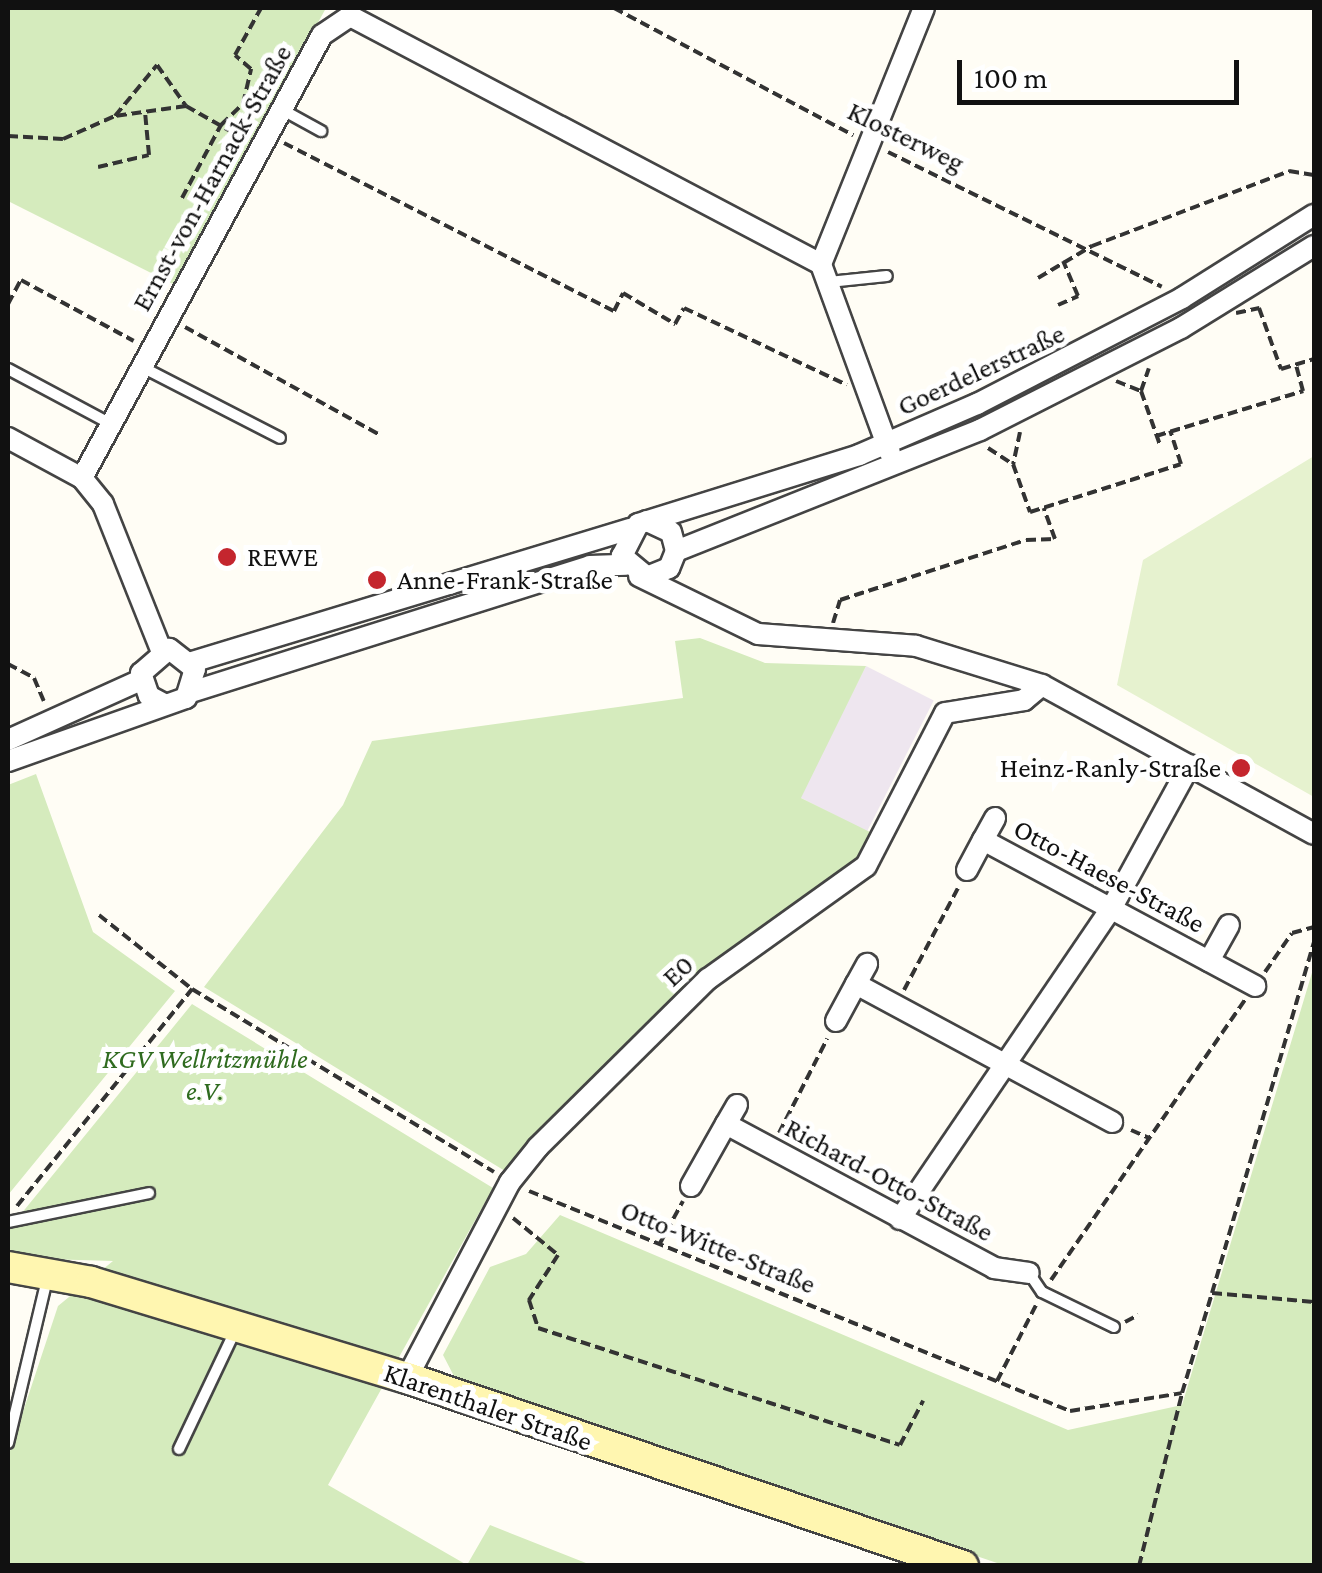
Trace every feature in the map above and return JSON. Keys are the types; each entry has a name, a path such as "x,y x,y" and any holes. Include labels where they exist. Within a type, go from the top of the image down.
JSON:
{"main road":[{"name":"Klarenthaler Straße","path":"8,1267 48,1274 238,1326 406,1378 963,1566"}],"street":[{"path":"896,470 825,273 865,141 924,8"},
{"name":"Ernst-von-Harnack-Straße","path":"82,478 322,35 357,17 825,273"},
{"name":"Goerdelerstraße","path":"192,662 887,445 1182,298 1314,216"},
{"name":"Goerdelerstraße","path":"8,761 191,692 590,566 632,570 675,556 896,470 1108,366 1229,300 1314,246"},
{"path":"8,438 82,478 126,548 160,650"},
{"path":"730,624 686,591 671,532 638,525 621,546 632,570 730,624 831,640 916,646 1042,685 1314,834"},
{"path":"160,650 192,662 191,692"},
{"path":"8,740 141,680 160,650"},
{"path":"141,680 164,704"},
{"name":"E0","path":"406,1378 510,1182 708,979 866,866 944,713 1024,700 1042,685"},
{"path":"900,1219 1111,909 1190,765"},
{"name":"Otto-Haese-Straße","path":"967,870 995,818"},
{"name":"Otto-Haese-Straße","path":"983,840 1255,986"},
{"name":"Otto-Haese-Straße","path":"1208,961 1229,924"},
{"path":"836,1021 867,964"},
{"path":"856,984 1112,1122"},
{"path":"692,1186 737,1105"},
{"name":"Richard-Otto-Straße","path":"726,1124 994,1268 1029,1273"}],"lane":[{"path":"280,108 321,131"},
{"path":"825,273 888,276"},
{"path":"146,358 280,438"},
{"path":"8,370 111,424"},
{"path":"8,1220 149,1193"},
{"path":"1029,1273 1042,1292 1114,1327"},
{"path":"8,1443 48,1274"},
{"path":"180,1450 238,1326"}],"path":[{"path":"182,198 221,126 244,104 251,69 234,55 261,8"},
{"name":"Klosterweg","path":"614,8 865,141 1092,246 1182,298"},
{"path":"116,116 156,65 186,106 221,126 262,141 614,310 623,293 675,324 684,308 832,382 866,389"},
{"path":"8,136 63,139 116,116 186,106"},
{"path":"98,167 148,155 146,112"},
{"path":"1038,278 1062,259 1092,246 1288,171 1314,175"},
{"path":"1058,305 1078,296 1062,259"},
{"path":"8,304 21,280 146,358"},
{"path":"1229,300 1240,318 1259,308 1281,369 1314,359"},
{"path":"168,318 380,435"},
{"path":"1156,436 1302,391 1296,364"},
{"path":"1108,366 1118,384 1141,391 1160,446"},
{"path":"1012,414 1024,439 1013,464 1030,512 1181,464 1170,432"},
{"path":"980,430 991,454 1013,464"},
{"path":"831,640 840,600 1026,540 1056,539 1044,508"},
{"path":"8,664 34,678 56,719"},
{"path":"897,1005 967,870"},
{"name":"Otto-Witte-Straße","path":"99,916 192,989 510,1182 1070,1411 1182,1393"},
{"path":"997,1381 1042,1292 1292,933 1314,927"},
{"path":"1139,1566 1182,1393 1314,943"},
{"path":"8,1220 192,989"},
{"path":"770,1148 836,1021"},
{"path":"659,1245 692,1186"},
{"path":"496,1208 544,1235 558,1255 529,1300 538,1328 900,1445 922,1402"},
{"path":"1212,1293 1314,1302"}],"shaded area":[{"path":"866,666 934,701 867,831 799,797"}],"green space":[{"path":"8,8 326,8 175,285 8,201"},
{"path":"1314,456 1314,797 1117,685 1143,560"},
{"path":"700,638 765,663 866,666 801,798 874,834 860,863 713,965 505,1171 204,987 343,805 372,741 683,698 675,641"},
{"path":"36,774 93,932 175,991 8,1195 8,785"},
{"path":"1314,966 1314,1565 1003,1565 456,1380 443,1355 490,1267 526,1254 560,1215 1068,1430 1182,1405"},
{"name":"KGV Wellritzmühle e.V.","path":"192,1004 493,1188 328,1485 467,1565 490,1525 591,1565 8,1566 8,1457 58,1306 113,1261 11,1258 8,1230"}],"place":[{"name":"REWE","path":"227,557"},
{"name":"Anne-Frank-Straße","path":"377,580"},
{"name":"Heinz-Ranly-Straße","path":"1241,768"}]}
